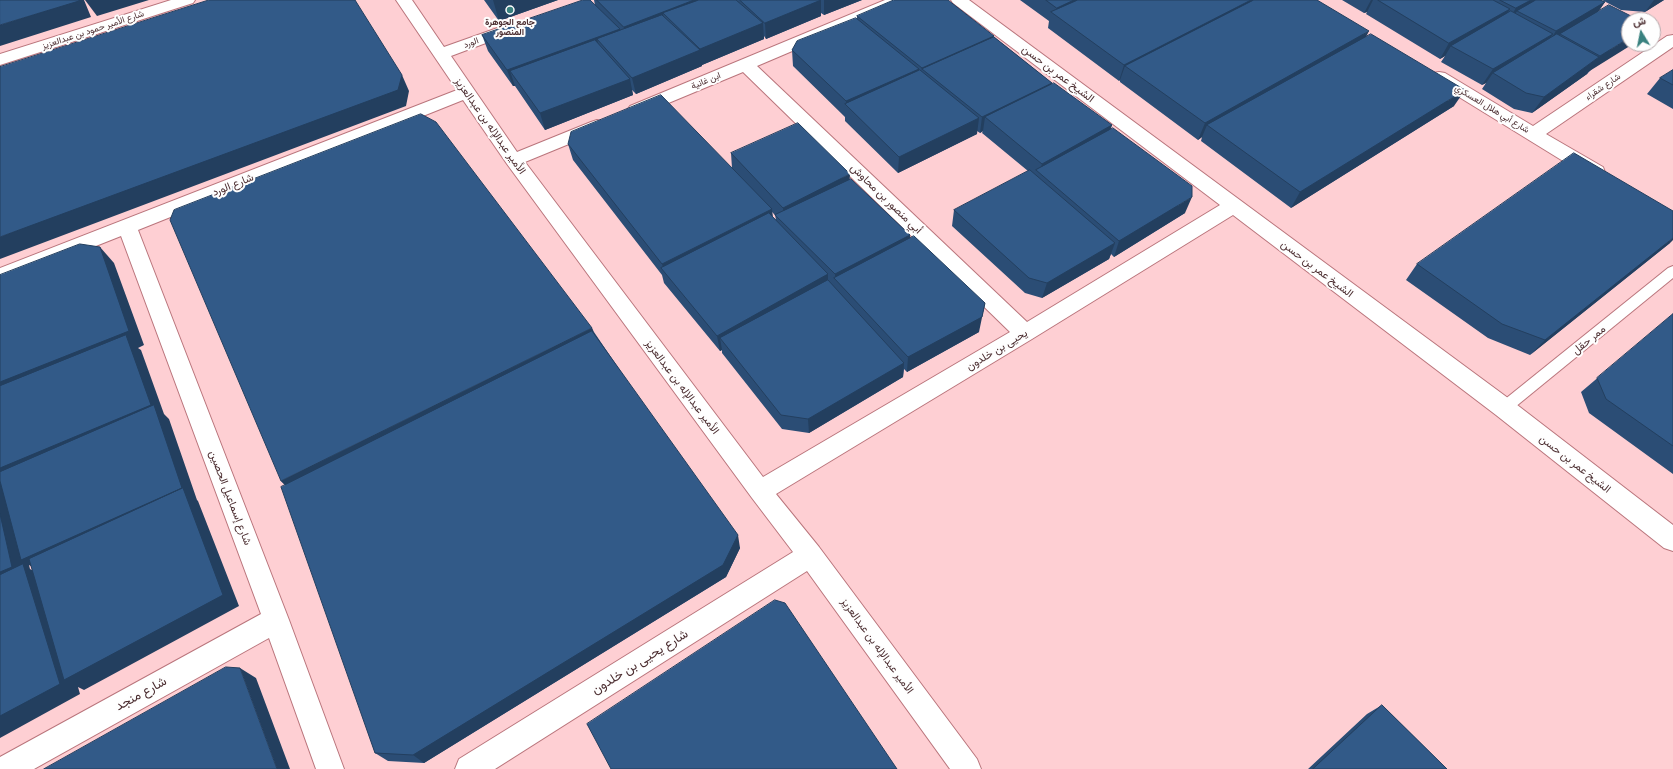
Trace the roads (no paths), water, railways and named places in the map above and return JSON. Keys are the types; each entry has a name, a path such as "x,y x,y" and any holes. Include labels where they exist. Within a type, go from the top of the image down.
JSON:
{"street":[{"name":"شارع الأمير حمود بن عبدالعزيز","path":"0,60 187,0"},
{"name":"الأمير عبدالإله بن عبدالعزيز","path":"404,0 513,160 760,491 810,555 968,769"},
{"name":"ابن غانية","path":"513,160 746,65 899,0"},
{"name":"الشيخ عمر بن حسن","path":"959,0 1504,408 1673,540"},
{"name":"الورد","path":"441,54 523,24"},
{"name":"شارع شقراء","path":"1533,134 1663,42"},
{"name":"أبي منصور بن محاوش","path":"746,65 1025,333"},
{"name":"شارع أبي هلال العسكري","path":"1424,69 1606,179"},
{"name":"شارع الورد","path":"0,276 466,93"},
{"name":"يحيى بن خلدون","path":"760,491 1025,333 1233,206"},
{"name":"شارع إسماعيل الحصين","path":"127,227 276,620 330,769"},
{"name":"شارع يحيى بن خلدون","path":"469,769 810,555"},
{"name":"شارع منجد","path":"6,769 276,620"}],"lane":[{"name":"ممر حقل","path":"1504,408 1673,271"}],"place":[{"name":"جامع الجوهرة المنصور","path":"510,10"}]}
